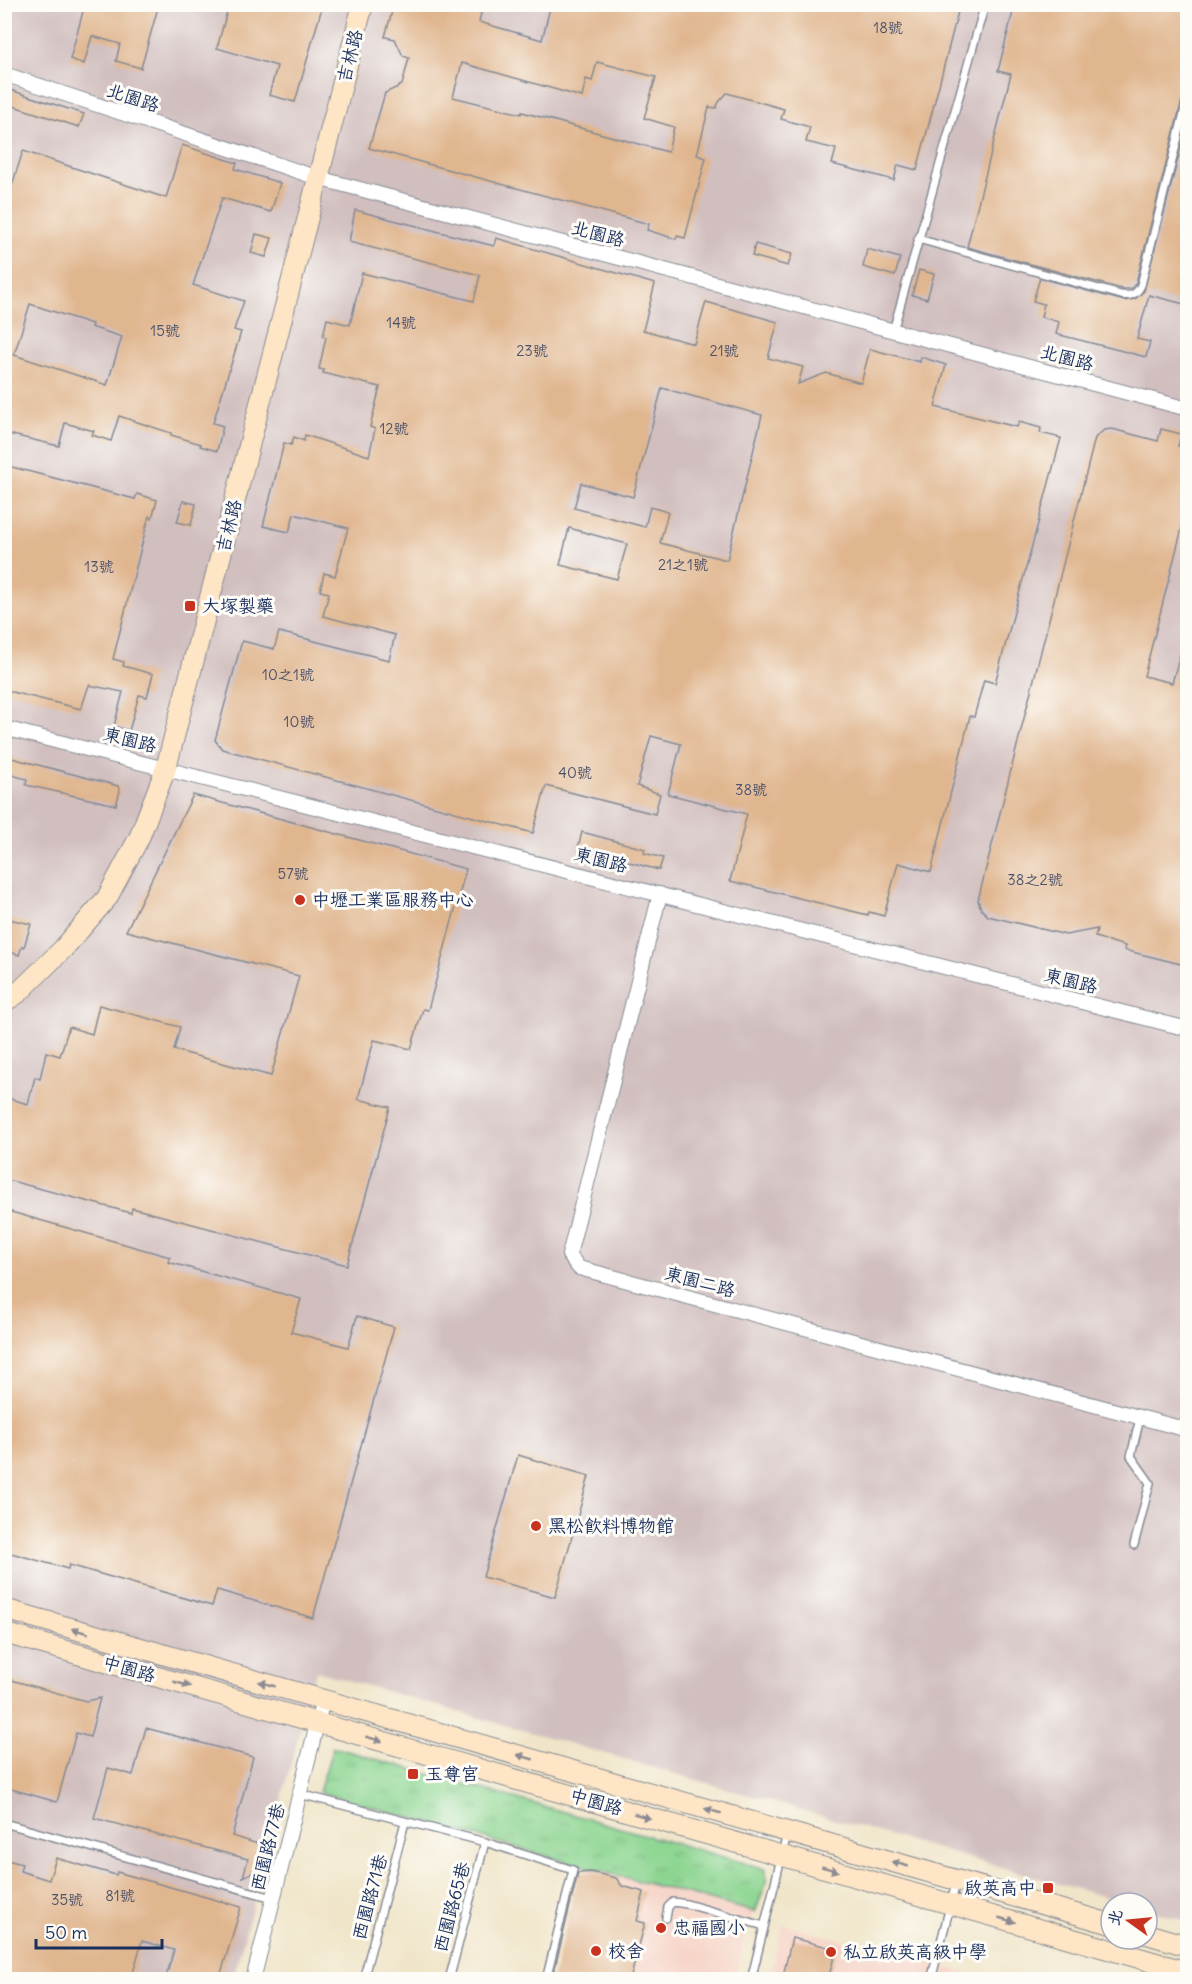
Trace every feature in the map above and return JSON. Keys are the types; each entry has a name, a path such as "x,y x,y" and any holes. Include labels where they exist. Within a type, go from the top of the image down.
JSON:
{"main road":[{"name":"吉林路","path":"4,1002 18,993 63,949 107,898 139,838 166,768 363,4"},
{"name":"中園路","path":"4,1609 1099,1921"},
{"name":"中園路","path":"4,1633 1188,1972"},
{"path":"1159,1938 1188,1946"}],"street":[{"name":"北園路","path":"4,74 318,178 1188,409"},
{"name":"東園路","path":"4,728 1188,1029"},
{"name":"東園二路","path":"660,894 569,1255 579,1268 1188,1430"},
{"name":"西園路77巷","path":"253,1980 324,1700"}],"lane":[{"path":"893,331 985,4"},
{"path":"918,239 1121,295 1135,294 1141,285 1188,97"},
{"path":"1134,1545 1150,1483 1131,1456 1140,1418"},
{"path":"300,1794 485,1842 573,1870 546,1980"},
{"name":"西園路71巷","path":"363,1980 405,1822"},
{"path":"4,1823 273,1898"},
{"path":"751,1980 788,1832"},
{"name":"西園路65巷","path":"449,1980 485,1842"},
{"path":"931,1980 957,1880"},
{"path":"666,1918 668,1907 673,1902 764,1926"}],"shaded area":[{"path":"5,5 1187,5 1187,1921 1159,1913 1159,1891 1099,1891 1099,1895 316,1671 233,1979 5,1980"},
{"name":"忠福國小","path":"586,1867 755,1912 749,1921 735,1979 561,1980 585,1883"},
{"name":"私立啟英高級中學","path":"783,1924 989,1979 769,1980"}],"green space":[{"path":"333,1747 766,1869 766,1884 755,1912 319,1792"}],"building":[{"path":"85,4 159,4 141,68 116,61 120,44 92,36 84,64 70,59"},
{"path":"229,4 323,4 295,102 269,95 277,66 217,48"},
{"path":"394,4 414,4 430,9 430,4 483,4 479,22 542,40 551,4 960,4 917,170 898,165 894,180 832,164 836,149 806,142 810,127 781,119 784,109 727,93 716,108 709,107 697,155 706,158 685,238 677,236 676,239 647,230 649,224 369,148 385,93 402,85 409,58 403,56 395,39 385,37","holes":["597,62 656,77 644,118 674,127 668,152 522,112 521,114 453,97 462,63 582,97 586,79 592,81"]},
{"path":"1015,4 1188,4 1188,92 1183,96 1136,283 1131,289 1122,289 967,247 1011,74 998,71"},
{"path":"4,88 84,114 79,127 4,103"},
{"path":"1182,143 1188,144 1188,305 1149,295 1137,339 1150,342 1146,357 1056,334 1059,322 1041,317 1044,304 1033,301 1040,278 1124,301 1135,299 1144,291"},
{"path":"182,145 237,163 235,169 280,183 271,212 222,198 193,285 244,301 234,330 241,332 213,423 223,426 217,451 119,416 111,441 92,435 94,431 65,423 59,446 4,433 4,194 9,195 23,151 166,198","holes":["30,304 92,324 91,327 122,337 107,385 14,355"]},
{"path":"355,210 494,246 496,238 655,284 643,330 694,344 706,302 778,322 768,358 803,367 798,384 826,373 861,383 870,349 920,362 921,357 946,365 935,407 1017,427 1019,422 1041,428 1040,433 1061,438 995,683 984,680 974,717 970,716 931,872 898,863 884,916 869,912 868,915 730,881 747,814 668,794 681,744 651,736 637,786 660,794 655,814 546,786 533,833 222,749 215,740 242,641 274,649 279,632 389,660 395,635 323,616 329,593 320,591 324,573 335,576 348,528 294,514 289,532 263,526 284,443 291,445 294,437 304,441 305,435 369,456 375,429 370,427 380,387 323,373 324,370 319,369 326,337 323,336 327,319 350,325 362,273 474,301 480,275 349,242","holes":["662,388 762,415 727,560 660,543 668,512 650,507 645,527 574,508 581,483 633,497","569,528 627,544 617,579 560,565"]},
{"path":"256,234 272,238 266,257 251,253"},
{"path":"755,244 792,254 788,266 752,256"},
{"path":"867,249 900,258 895,276 863,267"},
{"path":"919,270 934,274 927,299 912,295"},
{"path":"1112,429 1158,441 1161,429 1181,434 1178,446 1188,448 1188,505 1144,676 1172,683 1183,644 1188,644 1188,957 1185,965 1124,950 1125,946 1095,937 1097,929 1066,935 988,916 981,909 978,900 1095,438 1104,430"},
{"path":"4,465 135,499 137,494 157,500 152,518 149,516 113,659 124,662 123,666 153,674 147,697 139,695 129,731 114,726 123,692 89,685 81,709 4,690"},
{"path":"183,501 196,504 191,525 177,522"},
{"path":"4,756 118,786 120,791 116,805 26,785 27,779 4,773"},
{"path":"193,795 466,869 428,1010 423,1009 411,1049 374,1040 358,1099 390,1107 347,1265 132,1208 131,1213 4,1179 4,1097 28,1104 35,1077 40,1079 46,1052 60,1056 69,1027 92,1034 99,1005 180,1027 174,1050 271,1076 299,976 126,931"},
{"path":"582,832 645,849 644,853 663,858 659,870 578,848"},
{"path":"4,918 31,924 19,955 4,950"},
{"path":"4,1210 170,1257 168,1262 301,1299 291,1332 348,1347 357,1316 394,1327 313,1618 217,1590 212,1606 69,1565 68,1569 4,1551"},
{"name":"黑松飲料博物館","path":"518,1455 589,1476 555,1597 483,1577"},
{"path":"4,1678 86,1701 100,1698 90,1737 76,1733 57,1802 4,1787"},
{"path":"146,1728 253,1757 232,1836 268,1847 262,1868 243,1877 248,1859 94,1818 108,1768 133,1775"},
{"path":"56,1858 116,1875 117,1872 241,1907 219,1980 165,1980 174,1950 142,1941 131,1980 4,1980 4,1859 22,1864 20,1871 49,1880"},
{"name":"校舍","path":"591,1872 616,1878 622,1886 644,1892 637,1921 645,1923 630,1980 552,1980 578,1873"},
{"path":"792,1938 836,1949 828,1980 782,1980"}],"place":[{"name":"大塚製藥","path":"190,606"},
{"name":"中壢工業區服務中心","path":"300,900"},
{"name":"黑松飲料博物館","path":"536,1526"},
{"name":"玉尊宮","path":"413,1774"},
{"name":"啟英高中","path":"1048,1888"},
{"name":"忠福國小","path":"661,1928"},
{"name":"校舍","path":"596,1951"},
{"name":"私立啟英高級中學","path":"831,1952"}]}
